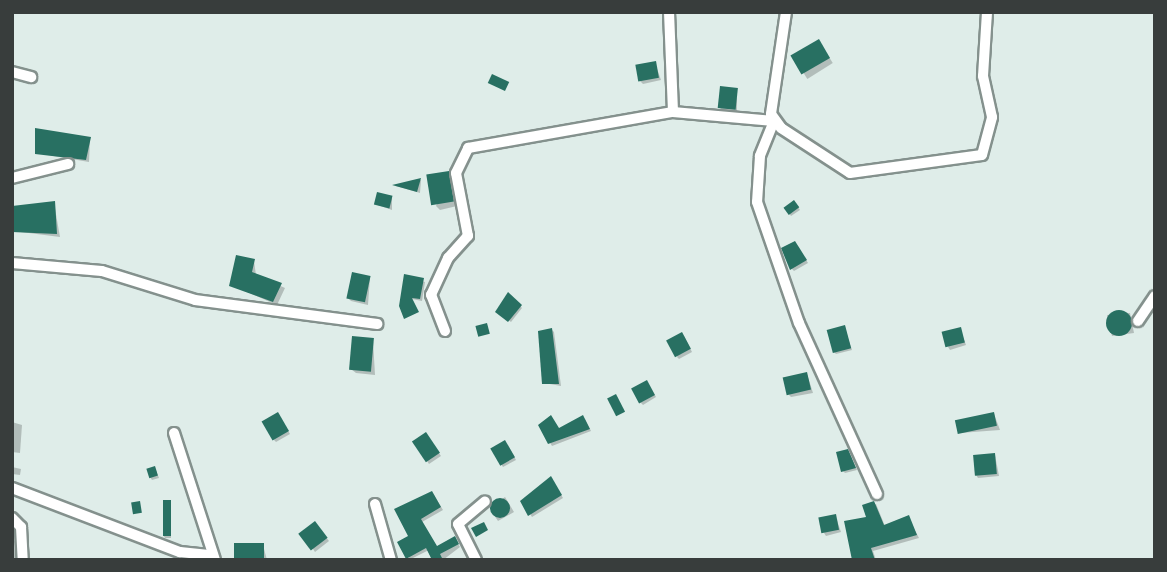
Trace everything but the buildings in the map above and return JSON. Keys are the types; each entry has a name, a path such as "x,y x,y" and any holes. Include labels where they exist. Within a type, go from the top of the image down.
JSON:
{"street":[{"path":"669,12 673,112"},
{"path":"786,12 771,105 774,121 760,156 757,202 820,373 877,494"},
{"path":"445,331 431,295 449,258 468,236 456,173 468,148 673,112 774,121 849,173 982,155 992,117 984,76 987,12"},
{"path":"12,72 31,77"},
{"path":"12,178 68,163"},
{"path":"12,263 102,271 195,300 377,324"},
{"path":"1138,321 1155,296"},
{"path":"12,488 180,552 212,557 187,456 174,433"},
{"path":"476,560 458,524 485,500"},
{"path":"375,505 391,560"},
{"path":"12,518 21,527 23,560"}]}
